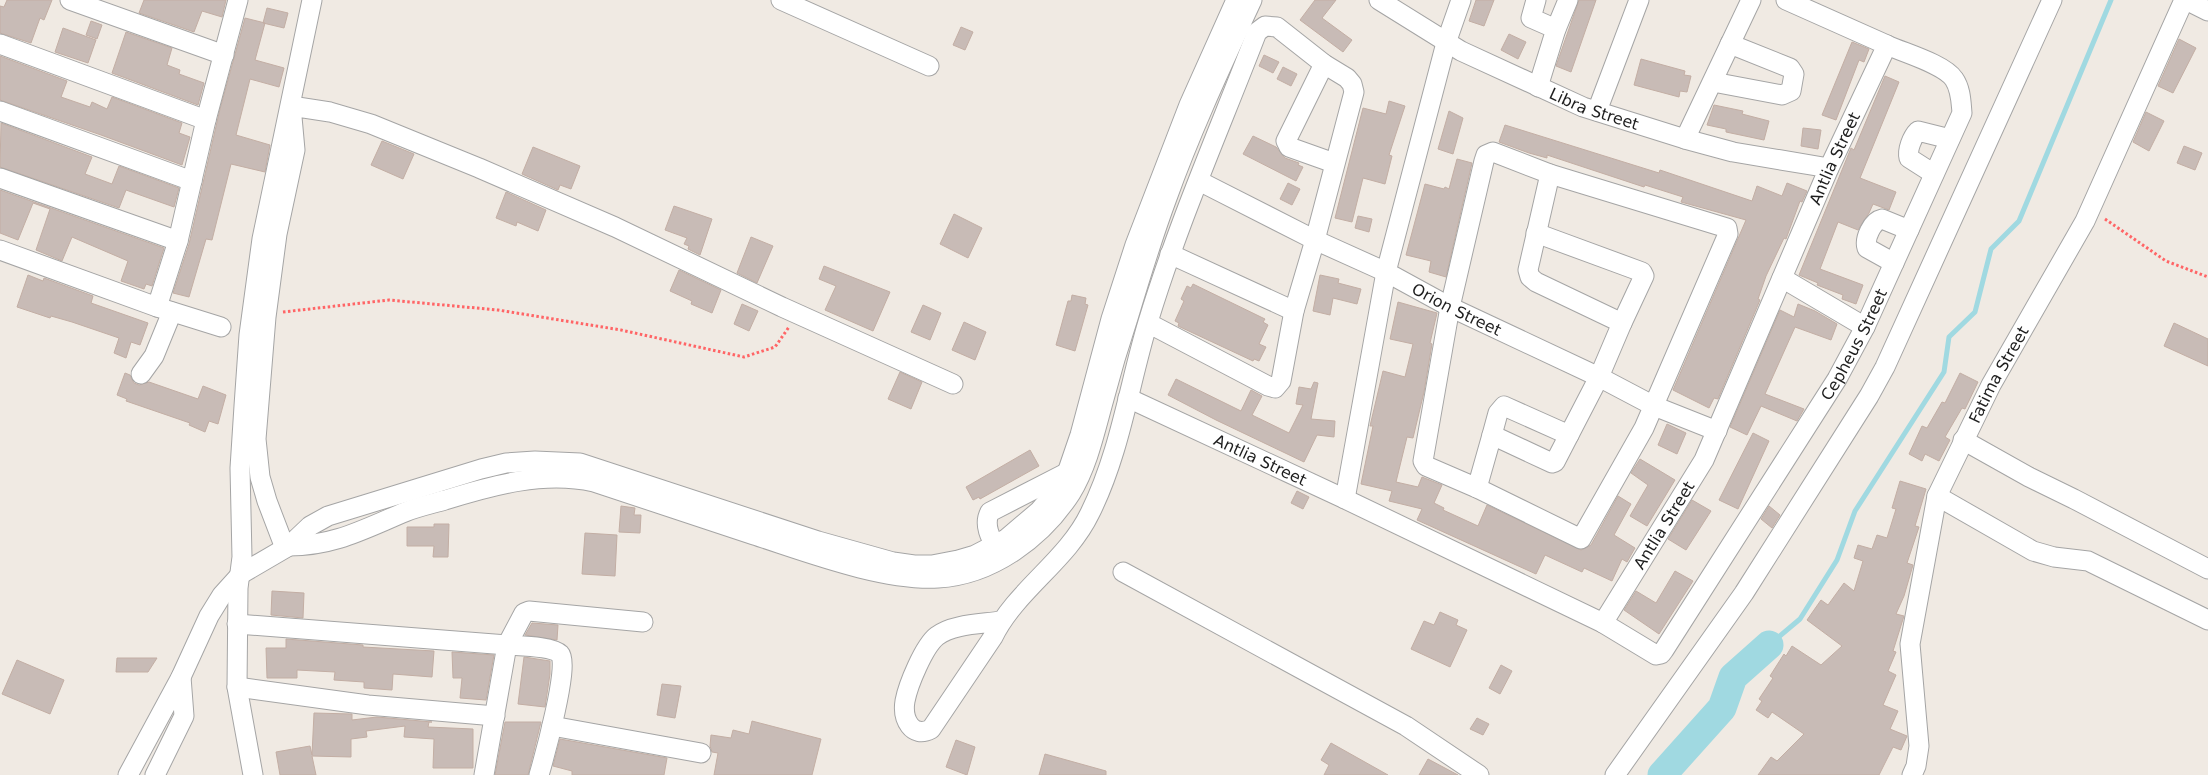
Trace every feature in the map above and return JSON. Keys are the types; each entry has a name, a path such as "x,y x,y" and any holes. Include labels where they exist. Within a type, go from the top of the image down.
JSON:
{"street":[{"path":"70,0 224,55"},
{"path":"141,374 154,356 206,120 238,0"},
{"path":"253,775 237,687 237,624 241,574 240,468 249,336 262,239 312,0"},
{"path":"782,0 929,66"},
{"path":"1179,151 1189,105 1236,0"},
{"path":"287,547 306,546 339,540 404,503 481,469 506,463 556,469 580,463 598,467 818,541 891,568 932,565 975,555 999,553 1054,492 1073,475 1080,435 1111,319 1129,263 1179,151 1205,104 1252,0"},
{"name":"Libra Street","path":"1379,0 1446,43 1583,107 1733,152 1828,168"},
{"path":"1345,499 1386,272 1446,43 1461,0"},
{"path":"1536,0 1531,18 1556,29"},
{"path":"1538,87 1556,29 1568,0"},
{"path":"1597,111 1639,0"},
{"path":"1686,139 1751,0"},
{"path":"1786,0 1887,45"},
{"path":"1615,775 1744,593 1869,396 1885,367 2052,0"},
{"path":"2185,0 2208,11"},
{"name":"Fatima Street","path":"1912,775 1916,766 1919,746 1910,644 1937,496 1991,384 2043,296 2091,208 2185,0"},
{"path":"1001,621 955,629 938,635 930,642 904,702 906,717 910,726 917,733 924,733 931,729 993,637 1001,621 1060,557 1090,515 1112,458 1148,323 1170,254 1257,32 1266,26 1277,27 1324,64 1347,78 1352,84 1354,92 1294,311 1282,381 1275,388 1148,323"},
{"path":"0,44 206,120"},
{"path":"1713,82 1782,95 1791,91 1794,74 1790,68 1730,44"},
{"name":"Cepheus Street","path":"1603,623 1656,655 1660,654 1837,378 1865,327 1962,113 1961,96 1954,79 1946,70 1887,45"},
{"name":"Antlia Street","path":"1128,398 1345,499 1603,623 1697,473 1717,431 1828,168 1887,45"},
{"path":"1324,64 1286,141 1289,147 1334,163"},
{"path":"291,106 330,112 371,124 478,168 615,227 798,314 953,384"},
{"path":"287,547 267,501 257,460 256,439 266,317 277,234 295,150 291,106"},
{"path":"0,111 192,181"},
{"path":"1934,174 1908,158 1915,134 1918,131 1924,131 1950,139"},
{"path":"1493,152 1550,174 1727,228 1728,234 1654,406 1628,458 1581,538 1426,466 1423,461 1450,307 1486,155 1493,152"},
{"path":"1550,174 1528,270 1530,277 1536,282 1622,322"},
{"path":"0,178 178,241"},
{"name":"Orion Street","path":"1199,181 1315,240 1386,272 1450,307 1599,377 1654,406 1717,431"},
{"path":"1894,263 1867,248 1866,244 1874,224 1882,219 1909,230"},
{"path":"1492,435 1552,463 1557,460 1599,377 1644,276 1642,272 1536,232"},
{"path":"0,250 164,309 221,327"},
{"path":"1170,254 1294,311"},
{"path":"1782,278 1865,327"},
{"path":"1476,488 1498,413 1504,406 1569,435"},
{"path":"1963,440 2029,477 2208,570"},
{"path":"999,553 986,523 990,512 1073,475"},
{"path":"1937,496 2034,551 2054,557 2088,561 2208,620"},
{"path":"128,775 181,676 209,616 222,595 241,574 287,547 310,526 328,516 404,503"},
{"path":"328,516 339,540"},
{"path":"1123,572 1406,726 1479,775"},
{"path":"484,775 507,645 520,617 529,610 643,622"},
{"path":"237,624 507,645 550,649 559,653 562,657 563,670 552,726 539,775"},
{"path":"155,775 184,716 181,676"},
{"path":"237,687 368,705 495,716"},
{"path":"552,726 701,753"}],"path":[{"path":"2091,208 2119,230 2166,261 2208,277"},
{"path":"266,317 278,313 321,306 388,300 498,310 611,328 744,357 775,347 798,314"}],"building":[{"path":"7,0 52,0 44,20 40,18 31,43 0,33 0,6 4,7"},
{"path":"144,0 226,0 222,17 202,11 194,32 139,13"},
{"path":"1315,0 1336,0 1322,18 1352,40 1343,52 1300,20"},
{"path":"1476,0 1494,0 1484,26 1469,21"},
{"path":"1579,0 1596,0 1571,72 1556,66"},
{"path":"267,8 288,13 284,28 263,23"},
{"path":"245,18 265,23 255,60 284,68 279,87 250,79 236,135 270,145 265,172 231,164 212,240 206,239 189,297 173,293 189,244 220,109"},
{"path":"91,21 102,25 97,39 86,35"},
{"path":"961,27 973,32 965,50 953,45"},
{"path":"63,28 96,40 88,63 55,52"},
{"path":"126,32 172,48 167,65 180,70 179,74 204,83 198,105 112,73"},
{"path":"1509,34 1526,42 1518,59 1501,50"},
{"path":"2179,39 2196,48 2173,93 2158,86"},
{"path":"1852,42 1869,49 1864,62 1859,60 1836,120 1822,115"},
{"path":"1264,55 1279,62 1273,73 1259,66"},
{"path":"0,56 67,81 61,97 90,107 92,102 107,109 112,97 182,123 179,133 190,137 182,165 0,100"},
{"path":"1641,59 1685,71 1684,75 1691,76 1687,92 1680,91 1679,97 1634,85"},
{"path":"1283,67 1297,74 1291,86 1277,79"},
{"path":"1885,76 1899,82 1860,178 1896,192 1889,210 1873,204 1858,230 1838,222 1820,269 1863,285 1856,304 1842,299 1843,295 1817,285 1818,283 1799,275 1851,148 1854,150"},
{"path":"1389,101 1405,106 1389,155 1392,156 1385,184 1363,178 1352,222 1335,218 1363,108 1386,114"},
{"path":"1714,105 1743,111 1742,114 1769,121 1764,140 1726,132 1726,129 1707,125"},
{"path":"1449,111 1463,118 1453,154 1438,149"},
{"path":"2146,112 2164,121 2149,151 2133,142"},
{"path":"1,123 92,157 85,174 112,184 119,166 179,188 174,207 126,190 119,208 0,167"},
{"path":"1505,125 1659,173 1660,170 1752,201 1757,186 1782,196 1787,183 1807,191 1802,202 1800,201 1786,239 1784,238 1766,276 1758,299 1760,300 1718,399 1714,398 1709,408 1673,390 1746,220 1681,202 1683,197 1645,185 1644,187 1547,155 1547,158 1499,142"},
{"path":"1803,128 1821,130 1818,149 1801,146"},
{"path":"1253,136 1276,147 1285,158 1299,163 1298,165 1303,167 1296,181 1243,154"},
{"path":"382,141 414,154 403,179 371,165"},
{"path":"2184,146 2202,153 2195,170 2177,163"},
{"path":"533,147 580,166 571,189 560,185 558,190 522,174"},
{"path":"1457,159 1472,163 1446,277 1429,272 1431,261 1406,255 1425,184 1449,189"},
{"path":"1288,183 1300,189 1292,205 1280,199"},
{"path":"0,190 164,248 152,286 146,284 144,289 121,281 128,261 72,237 62,261 36,250 50,209 33,203 18,240 0,233"},
{"path":"506,192 546,210 538,231 517,222 516,226 496,218"},
{"path":"674,206 712,219 700,255 688,249 689,246 684,244 687,238 665,230"},
{"path":"954,214 982,228 968,258 940,244"},
{"path":"1358,216 1372,219 1369,232 1355,228"},
{"path":"751,237 773,246 757,283 737,273"},
{"path":"824,266 890,292 873,331 825,310 836,286 819,279"},
{"path":"679,270 721,290 712,313 691,304 692,301 670,291"},
{"path":"28,275 43,281 44,278 93,296 91,303 148,323 140,345 131,342 126,358 114,353 119,338 72,322 51,316 50,318 17,307"},
{"path":"1320,275 1339,279 1338,283 1361,289 1357,304 1333,298 1330,315 1313,311"},
{"path":"1193,284 1265,319 1263,322 1268,325 1259,344 1266,347 1259,361 1254,359 1253,361 1178,326 1179,323 1175,321 1184,301 1181,299 1187,286 1191,288"},
{"path":"1072,295 1086,298 1085,304 1088,305 1075,351 1056,345 1068,301 1071,301"},
{"path":"1398,302 1437,313 1430,343 1432,344 1424,392 1413,438 1407,437 1396,482 1418,487 1422,477 1442,485 1434,503 1444,508 1443,510 1478,526 1487,505 1581,550 1591,545 1618,496 1631,504 1614,535 1635,548 1627,562 1622,559 1612,581 1584,568 1582,572 1545,555 1536,574 1417,520 1422,509 1389,501 1392,491 1361,484 1373,426 1370,426 1383,371 1405,377 1413,344 1390,339"},
{"path":"742,304 758,311 749,331 734,324"},
{"path":"1798,304 1815,311 1837,324 1831,340 1795,327 1765,394 1804,409 1797,421 1761,406 1747,435 1730,427 1780,310 1794,317"},
{"path":"923,305 941,313 930,340 911,332"},
{"path":"964,322 986,332 975,360 952,350"},
{"path":"2174,323 2208,339 2208,366 2164,346"},
{"path":"900,372 922,382 911,409 888,399"},
{"path":"125,373 130,375 134,383 139,385 149,382 198,399 203,386 226,395 218,424 209,421 205,432 189,425 190,423 126,401 127,399 117,395"},
{"path":"1960,373 1978,382 1965,409 1962,408 1945,437 1950,440 1939,461 1925,454 1922,461 1909,454 1922,426 1927,428 1942,402 1945,403"},
{"path":"1176,379 1241,411 1251,390 1262,396 1252,415 1289,433 1303,405 1296,404 1299,387 1311,389 1314,382 1318,383 1311,419 1335,421 1334,437 1317,435 1304,462 1168,395"},
{"path":"1667,424 1686,433 1677,454 1658,445"},
{"path":"1753,433 1769,441 1738,509 1719,500"},
{"path":"1030,450 1039,466 980,499 979,497 973,500 966,487"},
{"path":"1640,459 1675,480 1647,526 1630,516 1648,485 1631,473"},
{"path":"1900,481 1926,489 1915,526 1919,527 1907,563 1913,565 1904,596 1896,614 1904,616 1893,651 1896,652 1888,671 1896,675 1883,705 1898,711 1890,729 1907,736 1901,750 1893,747 1879,775 1758,775 1771,757 1777,761 1804,734 1772,712 1768,718 1756,710 1762,701 1759,699 1773,678 1770,676 1784,654 1786,656 1792,646 1821,665 1842,646 1807,620 1821,600 1828,605 1844,583 1854,591 1863,561 1854,558 1858,545 1872,549 1877,535 1887,538 1896,509 1892,508"},
{"path":"1297,491 1309,497 1303,509 1291,503"},
{"path":"1692,500 1711,511 1686,550 1668,539"},
{"path":"621,506 635,508 634,515 641,515 640,533 619,532"},
{"path":"1769,506 1780,515 1772,528 1761,519"},
{"path":"434,524 449,524 448,557 433,557 434,546 407,546 407,527 434,527"},
{"path":"585,533 617,535 615,576 582,574"},
{"path":"1675,571 1693,581 1659,634 1624,610 1636,591 1656,603"},
{"path":"272,591 304,593 303,618 271,615"},
{"path":"1440,612 1458,620 1456,625 1467,630 1450,667 1411,649 1424,621 1434,625"},
{"path":"532,623 558,625 557,640 525,635"},
{"path":"286,639 363,645 363,647 434,651 432,677 393,674 392,690 364,688 364,682 334,680 335,672 297,670 297,678 267,678 266,648 286,648"},
{"path":"452,652 494,655 486,700 460,698 462,678 453,678"},
{"path":"524,657 550,661 545,707 518,704"},
{"path":"117,658 157,658 148,672 116,672"},
{"path":"17,660 64,680 50,714 2,694"},
{"path":"1501,665 1512,671 1500,694 1489,688"},
{"path":"662,684 681,686 675,718 657,715"},
{"path":"314,713 352,714 352,720 377,717 432,722 429,722 428,727 473,729 473,768 433,768 434,739 404,737 405,726 366,731 367,737 351,739 351,757 312,756 316,775 280,775 276,752 310,746 312,755"},
{"path":"1477,718 1489,724 1483,735 1470,729"},
{"path":"752,721 821,739 812,775 714,775 718,753 712,752 710,746 711,735 731,738 733,730 749,734"},
{"path":"505,722 541,722 528,775 495,775"},
{"path":"560,739 667,758 664,775 572,775 572,771 553,766"},
{"path":"956,740 975,747 967,775 946,767"},
{"path":"1331,743 1388,775 1324,775 1329,765 1321,760"},
{"path":"1045,754 1106,771 1106,775 1039,775"},
{"path":"1428,759 1458,775 1419,775"}],"waterway":[{"path":"1769,645 1800,619 1837,560 1855,511 1944,372 1949,337 1975,312 1991,249 2019,221 2111,0"},
{"path":"1662,775 1722,708 1733,677 1769,645"}]}
